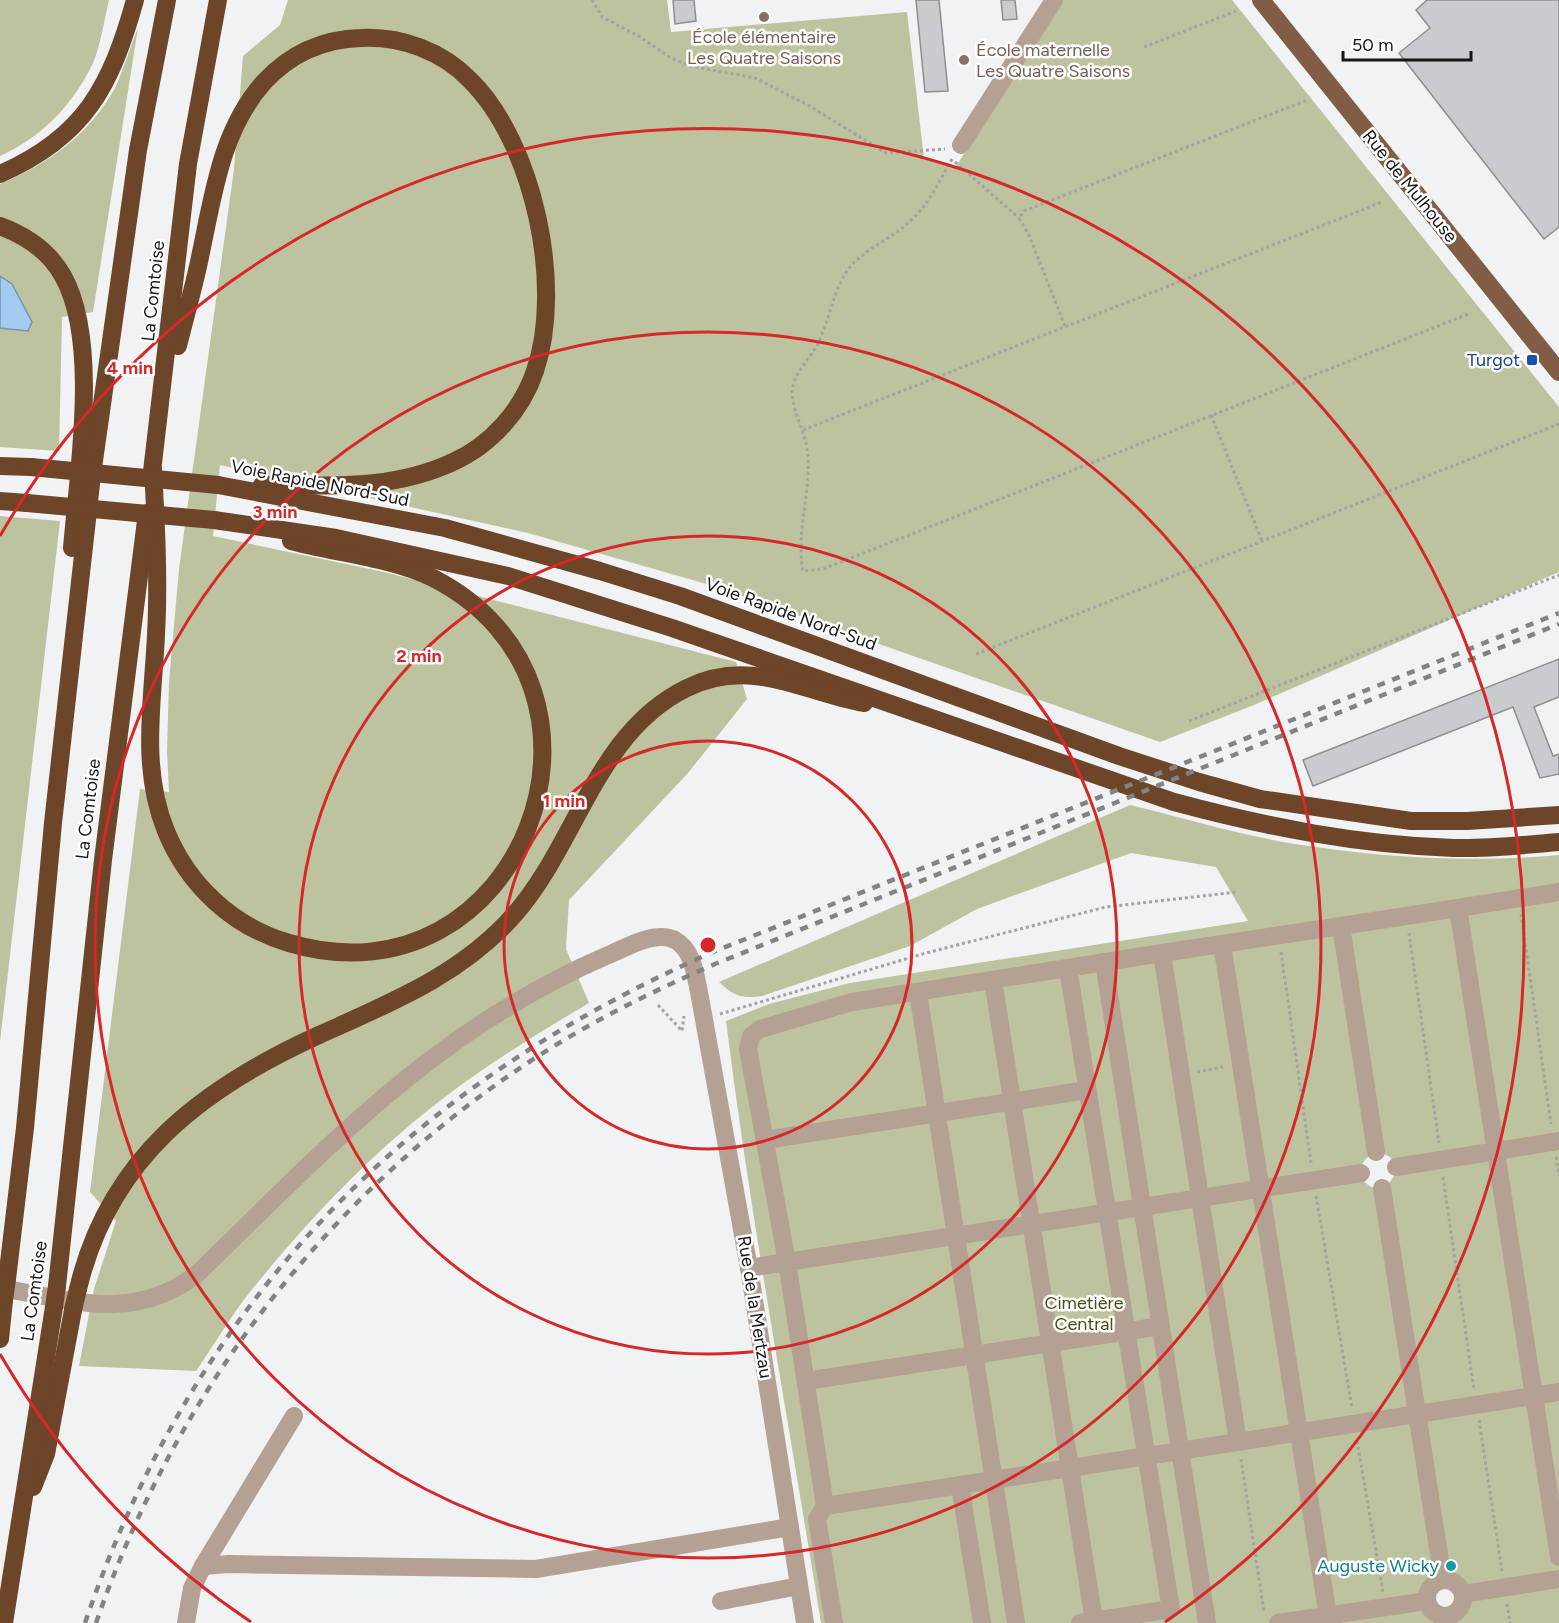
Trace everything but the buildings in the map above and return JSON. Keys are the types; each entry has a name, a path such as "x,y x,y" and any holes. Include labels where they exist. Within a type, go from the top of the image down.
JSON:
{"highway":[{"path":"0,174 38,156 79,122 114,65 135,0"},
{"name":"La Comtoise","path":"0,1339 4,1289 25,1128 53,823 97,440 138,150 167,0"},
{"name":"La Comtoise","path":"4,1623 57,1286 103,860 162,408 188,164 218,0"},
{"path":"162,408 223,158 241,116 264,82 292,57 310,48 348,38 369,37 404,42 440,56 458,69 485,97 509,137 527,184 540,232 546,312 541,351 527,391 517,409 489,439 455,461 411,478 352,487 218,485"},
{"path":"0,226 34,243 49,256 63,276 78,318 81,341 83,391 53,823"},
{"name":"Voie Rapide Nord-Sud","path":"0,466 218,485 445,528 680,596 1119,756 1199,783 1260,799 1411,821 1467,821 1559,815"},
{"path":"153,469 157,548 150,765 159,812 177,855 190,874 219,905 239,921 279,940 329,951 355,952 383,950 429,936 469,911 487,895 501,878 526,835 541,785 544,755 539,715 526,674 515,652 484,615 468,600 431,577 393,565 320,549 214,520"},
{"path":"0,501 214,520 336,538 508,576 672,627 1174,802 1274,827 1334,838 1456,848 1559,842"},
{"path":"21,1517 46,1454 73,1310 95,1235 118,1190 140,1159 168,1128 236,1077 421,988 486,943 514,915 540,881 598,778 622,742 664,701 688,687 715,677 755,674 829,697 924,715"}],"main road":[{"name":"Rue de Mulhouse","path":"1261,0 1559,372"}],"street":[{"path":"956,153 1054,0"},
{"path":"834,1623 817,1519 825,1506 786,1262 748,1049 751,1036 760,1029 852,1002 1559,892"},
{"path":"1458,908 1559,1557"},
{"path":"1341,926 1376,1152"},
{"name":"Rue de la Mertzau","path":"4,1289 113,1305 157,1298 197,1274 385,1094 447,1046 511,1004 583,966 636,943 660,937 677,941 688,954 699,992 749,1268 805,1623"},
{"path":"1222,944 1329,1619"},
{"path":"1162,953 1238,1442"},
{"path":"1104,962 1207,1623"},
{"path":"993,980 1070,1468 1087,1622 1170,1609 1068,968"},
{"path":"918,992 1016,1623"},
{"path":"765,1140 1088,1090"},
{"path":"1396,1167 1556,1141"},
{"path":"1376,1152 1392,1159 1396,1167 1395,1176 1390,1184 1382,1188 1373,1187 1365,1182 1361,1173 1361,1164 1367,1156 1376,1152"},
{"path":"749,1268 1361,1173"},
{"path":"1382,1188 1443,1580"},
{"path":"806,1381 1161,1326"},
{"path":"825,1506 1559,1392"},
{"path":"186,1623 192,1588 203,1566 294,1416"},
{"path":"960,1485 982,1623"},
{"path":"203,1566 229,1564 536,1569 790,1527"},
{"path":"1463,1594 1559,1579"},
{"path":"1443,1580 1459,1586 1463,1594 1462,1604 1450,1619 1431,1610 1427,1601 1428,1592 1434,1584 1443,1580"},
{"path":"721,1601 799,1586"},
{"path":"1278,1623 1329,1619 1427,1601"}],"path":[{"path":"592,0 602,17 640,37 670,58 690,66 755,78 808,105 886,153 944,149 956,153 1019,218 1029,235 1065,326"},
{"path":"1144,47 1236,11"},
{"path":"1019,218 1024,211 1307,100"},
{"path":"956,153 928,201 908,223 848,270 837,289 820,340 794,383 793,403 807,448 808,478 801,521 800,557 803,571 823,569 1471,313"},
{"path":"803,430 1382,202"},
{"path":"1211,415 1262,541"},
{"path":"976,654 1559,424"},
{"path":"1189,722 1559,575"},
{"path":"704,1019 926,952 1106,907 1238,892"},
{"path":"1519,898 1556,1141 1559,1176"},
{"path":"1406,916 1510,1623"},
{"path":"1278,935 1313,1180 1386,1607"},
{"path":"658,1005 677,1028"},
{"path":"1181,1074 1241,1064"},
{"path":"1238,1442 1265,1623"}],"green space":[{"path":"0,0 109,0 96,56 76,93 43,129 0,156"},
{"path":"288,0 667,0 671,32 907,12 924,159 955,168 1062,0 1232,0 1559,407 1559,572 1254,705 1160,742 710,585 528,533 220,465 213,536 384,572 736,662 747,699 688,773 569,900 566,949 589,1003 462,1084 418,1118 366,1164 272,1265 236,1311 196,1371 79,1366 94,1289 116,1221 90,1192 140,789 169,792 167,751 169,682 179,569 234,169 243,56 280,25"},
{"path":"138,28 93,312 62,317 59,451 0,447 0,184 51,157 80,134 93,120 115,88"},
{"path":"0,516 60,521 0,1042"},
{"name":"Cimetière Central","path":"1130,805 1274,840 1361,853 1460,859 1559,855 1559,1623 821,1623 759,1247 726,1021 769,1004 850,983 1248,921 1216,867 1131,853 977,909 910,946 762,996 738,995 719,982","holes":["1376,1152 1388,1156 1394,1162 1396,1170 1388,1184 1380,1188 1373,1188 1365,1182 1361,1173 1362,1164","1443,1580 1459,1586 1462,1597 1460,1606 1448,1614 1434,1611 1429,1605 1429,1591 1432,1586"]}],"water":[{"path":"0,276 12,284 32,322 28,331 0,328"}],"railway":[{"path":"85,1623 131,1508 186,1402 250,1305 324,1218 408,1139 500,1069 602,1006 713,952 1559,613"},
{"path":"96,1623 129,1538 168,1457 214,1380 266,1306 324,1238 387,1174 455,1115 529,1062 620,1009 715,964 1559,624"}],"place":[{"name":"École élémentaire Les Quatre Saisons","path":"764,17"},
{"name":"École maternelle Les Quatre Saisons","path":"964,60"},
{"name":"Turgot","path":"1532,360"},
{"name":"Auguste Wicky","path":"1451,1566"}]}
